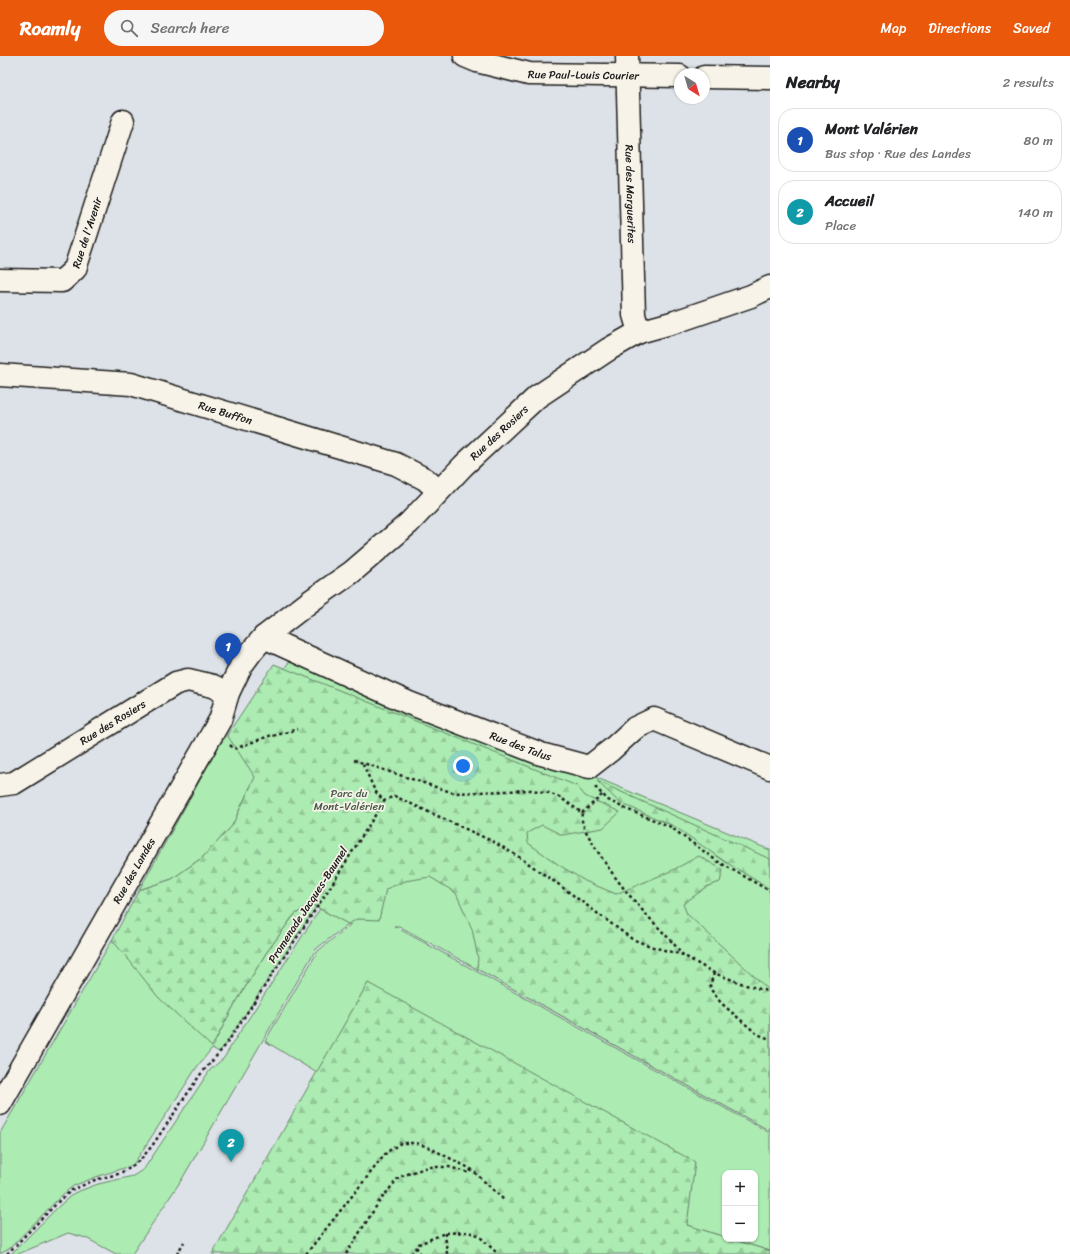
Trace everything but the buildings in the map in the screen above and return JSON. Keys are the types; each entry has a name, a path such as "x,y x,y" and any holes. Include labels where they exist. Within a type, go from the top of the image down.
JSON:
{"street":[{"name":"Rue Paul-Louis Courier","path":"465,56 477,61 529,74 627,66 674,75"},
{"name":"Rue des Marguerites","path":"627,66 634,315 639,332"},
{"path":"710,77 770,78"},
{"name":"Rue de l'Avenir","path":"0,280 62,281 76,269 123,121"},
{"name":"Rue des Rosiers","path":"264,637 312,600 352,572 408,523 464,465 537,397 609,349 639,332 683,319 770,288"},
{"name":"Rue Buffon","path":"0,375 131,384 396,464 425,479 439,491"},
{"name":"Rue des Landes","path":"0,1104 220,720 228,693 241,666 264,637"},
{"name":"Rue des Talus","path":"264,637 409,703 542,754 589,766 611,750 635,728 654,719 770,768"},
{"name":"Rue des Rosiers","path":"0,785 14,783 176,683 188,680 214,686 228,693"}],"path":[{"path":"225,742 234,748 272,735 298,729"},
{"path":"354,760 454,793 531,790 549,793 561,798 582,813"},
{"path":"362,763 375,791 384,801 394,796 492,841 519,856 632,939 653,947 683,955 714,973 770,992"},
{"path":"591,783 608,800 626,809 669,826 717,861 770,891"},
{"path":"603,794 582,813 581,817 586,831 606,864 637,904 673,942 683,955"},
{"name":"Promenade Jacques-Baumel","path":"7,1254 60,1200 72,1190 95,1180 118,1174 130,1168 141,1159 152,1146 200,1075 225,1046 329,889 384,801"},
{"path":"714,973 710,986 716,997 757,1034 770,1039"},
{"path":"306,1254 387,1152 402,1143 416,1143 428,1147 471,1169 504,1201"},
{"path":"346,1254 379,1202 399,1177 428,1166 448,1167 470,1173 471,1169"},
{"path":"411,1254 419,1244 445,1233 468,1232 478,1235 498,1254"},
{"path":"445,1233 447,1254"},
{"path":"177,1254 184,1242"},
{"path":"416,1247 421,1254"}],"green space":[{"path":"297,653 770,850 770,1131 399,926 394,926 770,1133 770,1251 741,1242 758,1242 758,1170 722,1170 722,1236 687,1225 368,983 317,1073 265,1041 318,951 351,924 348,924 316,949 182,1179 132,1254 116,1254 86,1238 68,1233 18,1254 11,1254 74,1193 98,1184 133,1176 144,1169 210,1070 224,1058 320,909 347,923 250,787 232,826 203,857 172,879 139,890 220,744"},
{"name":"Parc du Mont-Valérien","path":"274,664 577,786 585,796 620,812 603,828 562,835 542,825 527,833 528,843 585,881 616,894 671,871 699,856 723,870 720,882 708,886 683,904 687,914 770,991 770,1131 477,969 478,958 472,929 456,893 430,877 405,881 386,889 379,920 358,919 348,924 311,904 294,915 266,953 232,1009 212,1047 158,997 112,940 139,890 172,879 203,857 232,826 255,777 227,735"},
{"path":"597,781 770,859 770,889 724,861 674,826 620,803"},
{"path":"311,904 316,907 225,1045 219,1052 212,1048 197,1067 133,1165 73,1186 61,1196 9,1249 0,1254 0,1133 112,940 212,1047 232,1009 266,953 294,915"},
{"path":"368,983 695,1162 687,1225 722,1236 722,1242 741,1242 770,1251 770,1254 212,1254"}],"place":[{"name":"Mont Valérien","path":"228,666"},
{"name":"Accueil","path":"231,1162"}]}
